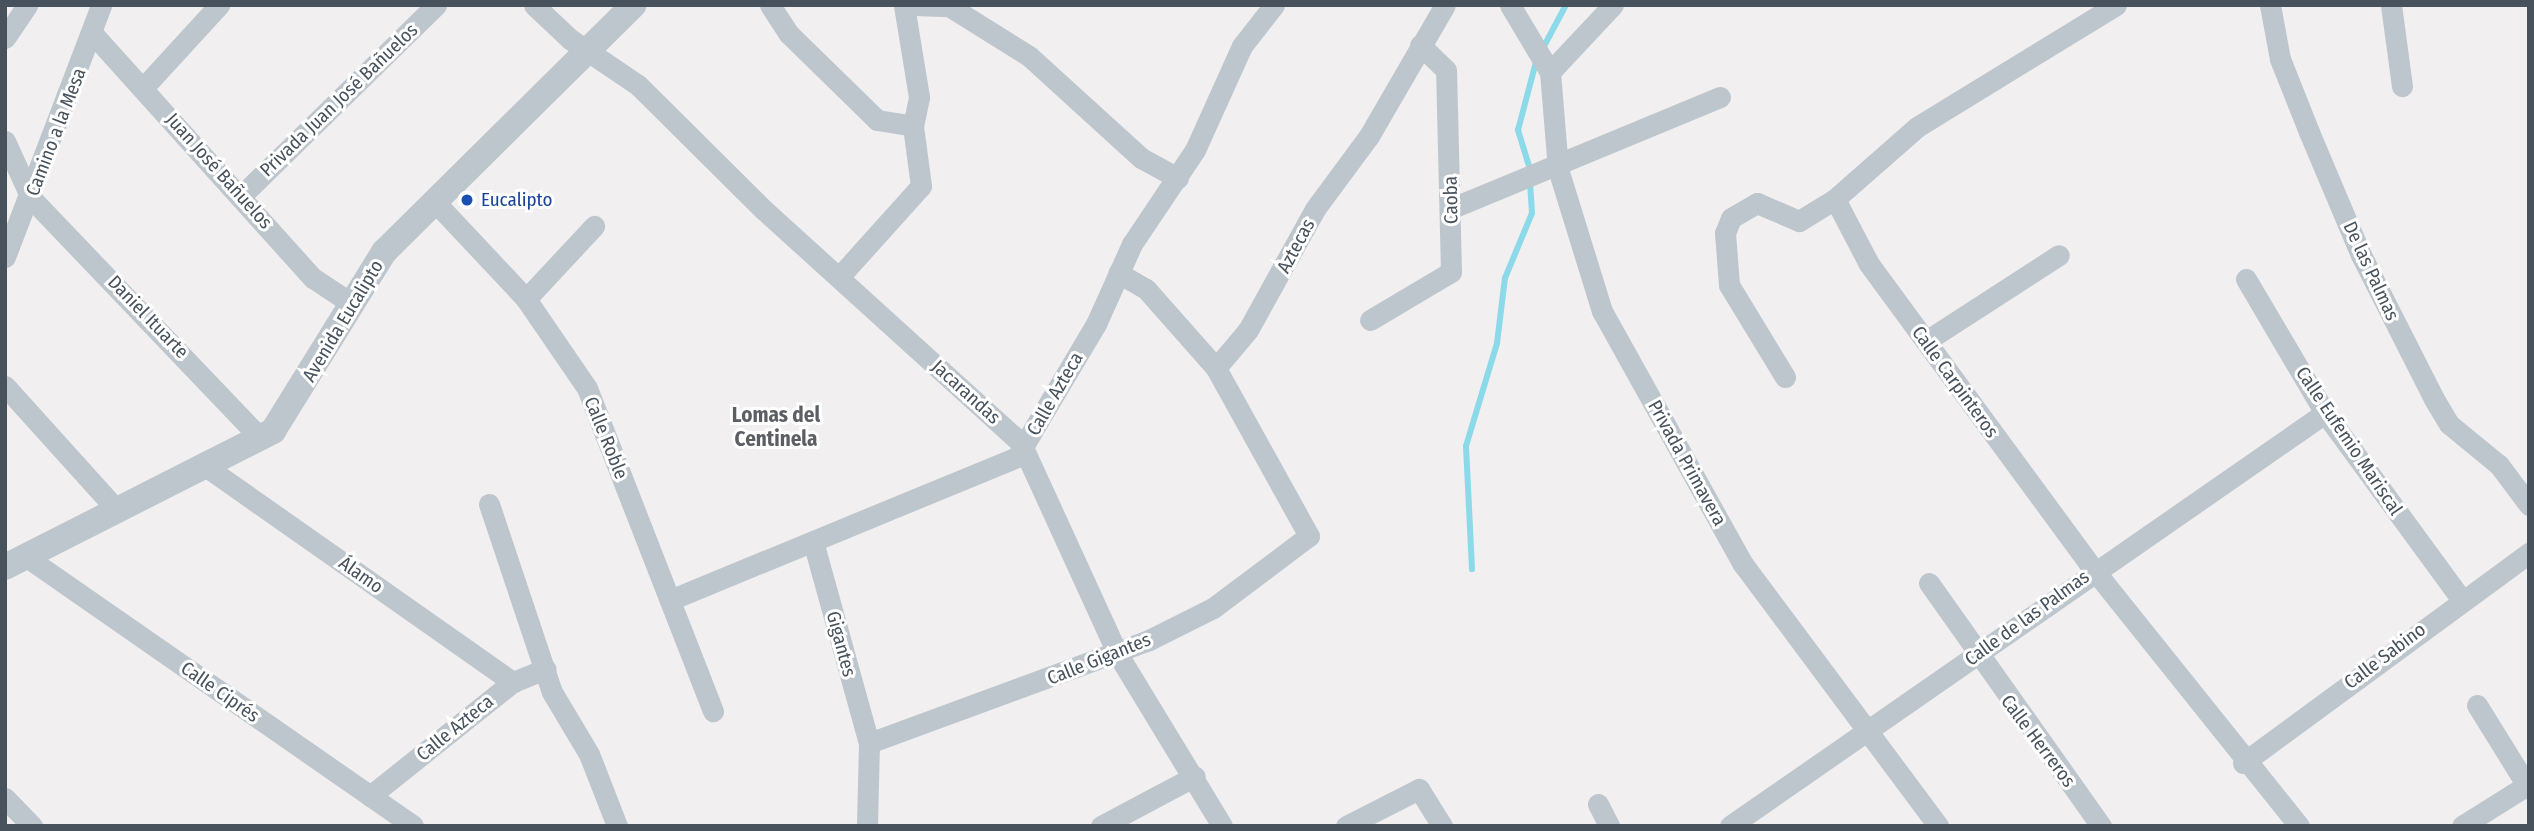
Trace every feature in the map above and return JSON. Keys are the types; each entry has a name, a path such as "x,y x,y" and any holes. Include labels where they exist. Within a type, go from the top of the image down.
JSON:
{"street":[{"path":"5,38 27,5"},
{"name":"Camino a la Mesa","path":"5,257 31,198 93,34 101,5"},
{"path":"143,88 219,5"},
{"name":"Privada Juan José Bañuelos","path":"242,195 436,5"},
{"name":"Jacarandas","path":"534,5 590,51 638,85 1024,447 1117,653 1195,776 1222,826"},
{"name":"Avenida Eucalipto","path":"17,562 116,509 208,468 261,439 291,410 349,302 384,252 634,5"},
{"path":"770,5 789,34 877,120 913,126"},
{"path":"840,276 920,186 913,126 919,97 904,5"},
{"path":"913,5 949,5 1037,61 1141,158 1178,178"},
{"name":"Calle Azteca","path":"670,600 814,545 1009,464 1024,447 1118,273 1178,178 1242,46 1274,5"},
{"name":"Aztecas","path":"1216,368 1248,330 1445,5"},
{"path":"1510,5 1550,72 1613,5"},
{"path":"1785,377 1729,285 1725,233 1731,219 1757,203 1799,221 1835,199 1917,127 2116,5"},
{"name":"De las Palmas","path":"2270,5 2280,59 2315,144 2434,399 2449,424 2499,465 2529,505"},
{"path":"2391,5 2402,86"},
{"name":"Juan José Bañuelos","path":"93,34 322,286 349,302"},
{"name":"Caoba","path":"1370,320 1450,276 1452,208 1446,70 1420,45"},
{"name":"Privada Primavera","path":"1550,72 1558,169 1602,311 1743,564 1938,826"},
{"path":"1452,208 1558,169 1644,124 1720,97"},
{"name":"Daniel Ituarte","path":"5,141 31,198 261,439"},
{"name":"Calle Carpinteros","path":"1835,199 1869,264 2094,570 2243,763 2299,826"},
{"name":"Calle Roble","path":"436,203 526,299 587,388 713,711"},
{"path":"526,299 594,226"},
{"path":"1926,341 2059,255"},
{"path":"1118,273 1146,289 1216,368"},
{"name":"Calle Eufemio Mariscal","path":"2246,279 2325,412 2460,599"},
{"name":"Calle Gigantes","path":"869,743 1117,653 1213,608 1309,536 1216,368"},
{"path":"5,386 116,509"},
{"name":"Calle de las Palmas","path":"1730,826 1868,732 2094,570 2325,412"},
{"name":"Álamo","path":"208,468 513,682"},
{"path":"489,503 545,669 589,754 617,826"},
{"name":"Gigantes","path":"814,545 869,743 867,826"},
{"name":"Calle Sabino","path":"2243,763 2460,599 2529,553"},
{"name":"Calle Ciprés","path":"17,562 413,826"},
{"name":"Calle Herreros","path":"1929,583 1975,656 2101,826"},
{"name":"Calle Azteca","path":"370,796 513,682 545,669"},
{"path":"2462,826 2528,786 2477,705"},
{"path":"1101,826 1195,776"},
{"path":"1346,826 1419,789 1442,826"},
{"path":"5,799 32,826"},
{"path":"1598,804 1609,826"}],"waterway":[{"path":"1543,48 1566,5"},
{"path":"1472,569 1466,446 1497,343 1505,278 1532,213 1529,166 1518,130 1537,58"}],"place":[{"name":"Eucalipto","path":"467,200"}],"district":[{"name":"Lomas del Centinela","path":"776,427"}]}
